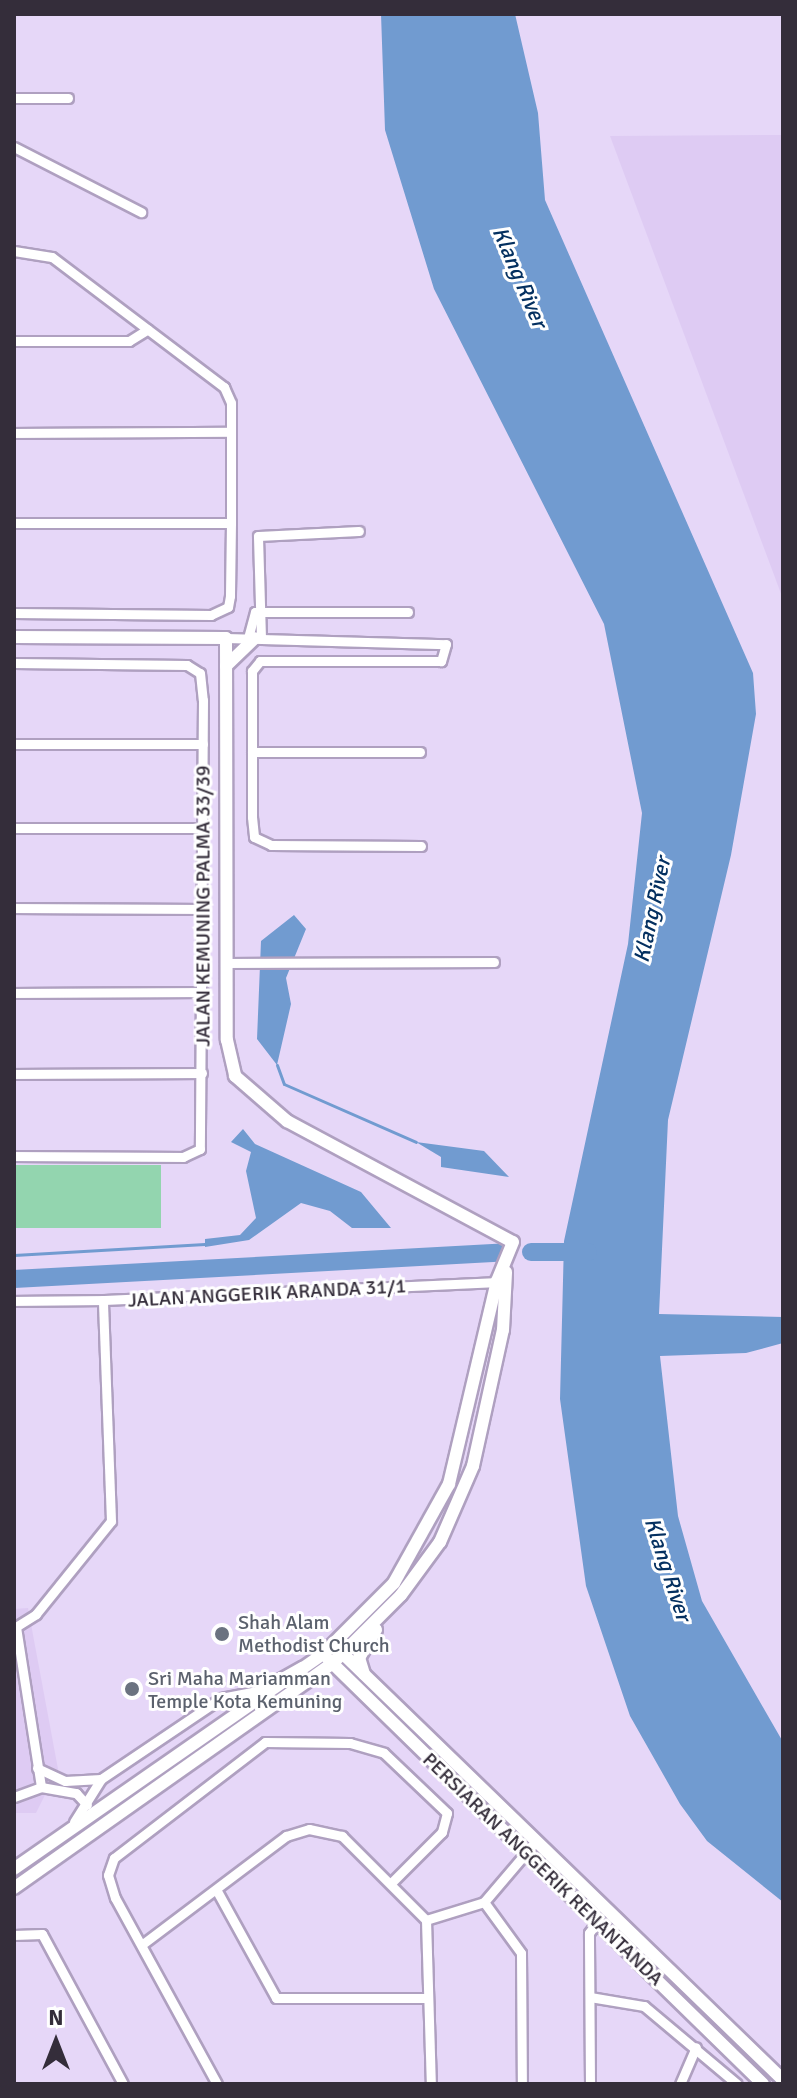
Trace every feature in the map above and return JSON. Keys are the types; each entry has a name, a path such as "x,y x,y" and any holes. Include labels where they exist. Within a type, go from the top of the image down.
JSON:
{"main road":[{"path":"14,637 226,638"},
{"name":"JALAN KEMUNING PALMA 33/39","path":"226,638 230,1064 250,1096 513,1242 504,1279"},
{"path":"226,666 255,638"},
{"path":"366,1678 359,1658 386,1613 440,1542 465,1490 504,1279"},
{"path":"14,1888 306,1681 394,1583 435,1516 475,1392 504,1279"},
{"path":"14,1869 305,1665 333,1654 386,1613"},
{"path":"333,1654 366,1678 530,1847 716,2011 783,2080"},
{"name":"PERSIARAN ANGGERIK RENANTANDA","path":"333,1654 356,1687 530,1847 597,1922 763,2084"},
{"path":"306,1681 331,1678 356,1687"},
{"path":"732,2051 745,2038"}],"street":[{"path":"14,98 68,98"},
{"path":"14,147 141,212"},
{"path":"14,251 52,257 224,387 231,432 228,607 211,615 14,613"},
{"path":"14,341 129,341 148,329"},
{"path":"14,433 231,432"},
{"path":"14,523 231,523"},
{"path":"255,638 258,536 359,531"},
{"path":"255,612 408,612"},
{"path":"226,638 422,639 446,644 444,660 260,661 252,671 254,837 271,845 421,846"},
{"path":"422,639 423,660"},
{"name":"JALAN KEMUNING PALMA 33/39","path":"14,663 187,665 202,682 203,744 200,1149 190,1156 14,1156"},
{"path":"14,744 203,744"},
{"path":"254,752 420,752"},
{"path":"14,828 203,828"},
{"path":"14,908 203,909"},
{"path":"227,963 494,962"},
{"path":"14,993 203,992"},
{"path":"14,1074 202,1073"},
{"name":"JALAN ANGGERIK ARANDA 31/1","path":"15,1628 44,1605 113,1513 103,1300 504,1279"},
{"path":"14,1301 103,1300"},
{"path":"15,1628 18,1682 41,1787"},
{"path":"53,1841 87,1805 101,1779 221,1698 257,1691 305,1665"},
{"path":"217,2084 144,1943 112,1890 110,1864 272,1739 374,1747 444,1807 442,1832 392,1882"},
{"path":"37,1768 65,1781 101,1779"},
{"path":"14,1797 41,1787 76,1793 87,1805"},
{"path":"144,1943 217,1891 280,1840 309,1829 342,1836 392,1882 426,1920 431,2084"},
{"path":"426,1920 484,1902 530,1847"},
{"path":"217,1891 276,1998 428,1998"},
{"path":"484,1902 521,1953 522,2084"},
{"path":"590,2084 589,1933 597,1922"},
{"path":"14,1935 42,1934 123,2084"},
{"path":"590,1997 633,2000 696,2047 737,2084"},
{"path":"680,2084 696,2047"}],"shaded area":[{"path":"783,135 783,599 610,136"},
{"path":"28,1608 58,1769 36,1813 14,1813 14,1609"}],"green space":[{"path":"14,1165 161,1165 161,1228 14,1228"}],"water":[{"name":"Klang River","path":"381,14 515,14 538,113 545,200 753,673 756,714 731,855 668,1120 659,1314 783,1317 783,1343 746,1353 660,1356 678,1516 702,1601 783,1742 783,1902 707,1841 680,1804 630,1716 586,1586 560,1399 564,1241 628,944 642,813 604,624 434,289 385,130"},
{"path":"294,915 306,929 286,978 291,1004 277,1065 257,1039 261,941"},
{"path":"243,1129 255,1144 361,1192 391,1228 352,1228 330,1211 301,1203 249,1240 205,1247 205,1239 240,1235 256,1218 246,1171 251,1152 231,1142"},
{"path":"416,1142 484,1151 509,1177 441,1167 441,1157"}],"waterway":[{"path":"277,1065 284,1084 416,1142"},
{"path":"14,1255 205,1244"},
{"path":"531,1252 588,1252"},
{"path":"14,1279 497,1253"}],"place":[{"name":"Shah Alam Methodist Church","path":"222,1634"},
{"name":"Sri Maha Mariamman Temple Kota Kemuning","path":"132,1689"}]}
